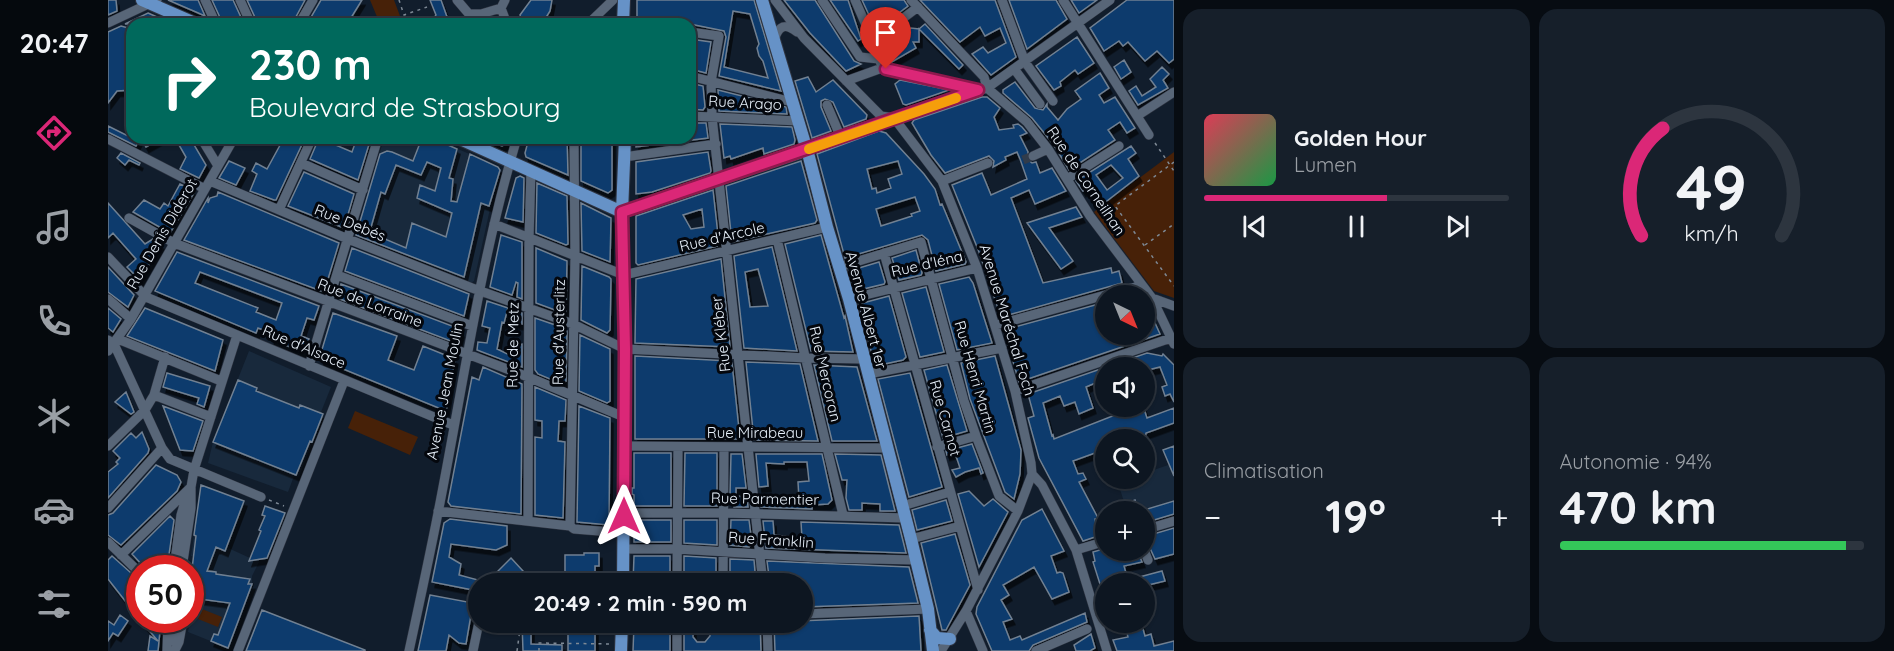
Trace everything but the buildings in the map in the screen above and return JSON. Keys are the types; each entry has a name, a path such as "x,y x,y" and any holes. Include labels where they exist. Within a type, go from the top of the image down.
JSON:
{"main road":[{"path":"623,18 624,0"},
{"name":"Avenue Albert 1er","path":"762,0 807,150 826,227 849,299 928,609 933,651"},
{"path":"150,1 185,18"},
{"path":"472,144 622,212 807,150"},
{"path":"623,573 625,349 622,212 625,144"},
{"path":"930,630 937,638 950,639"}],"street":[{"path":"205,0 213,18"},
{"path":"240,0 248,18"},
{"path":"302,18 313,0"},
{"path":"457,0 469,14 481,14 503,4"},
{"path":"594,18 613,0"},
{"name":"Avenue Maréchal Foch","path":"775,0 804,38 881,116 894,118 942,181 977,268 996,325 1015,391 1032,474"},
{"path":"822,0 860,57 983,89"},
{"path":"855,0 873,41 880,64"},
{"path":"1002,0 1025,62 1053,101"},
{"path":"1063,0 1149,135"},
{"path":"807,150 983,89 1015,70 1110,0"},
{"path":"108,23 150,1"},
{"path":"873,41 915,3 984,77 983,89"},
{"name":"Avenue Maréchal Foch","path":"774,40 779,28 783,26 790,27 804,38"},
{"name":"Rue Kléber","path":"696,33 719,36 711,82 712,117 762,573"},
{"path":"846,81 880,64"},
{"path":"1015,70 1040,104"},
{"path":"696,77 792,102"},
{"name":"Rue de Corneilhan","path":"983,89 1027,122 1048,149 1090,216 1142,285"},
{"path":"1137,116 1174,92"},
{"path":"827,105 841,138"},
{"name":"Rue Arago","path":"696,116 798,121"},
{"name":"Rue Debés","path":"108,139 207,185 279,210 480,291 573,324 625,349"},
{"path":"205,144 218,166"},
{"name":"Rue Denis Diderot","path":"112,343 131,319 231,144"},
{"path":"279,210 309,144"},
{"path":"309,366 376,144"},
{"name":"Avenue Jean Moulin","path":"409,651 438,511 472,326 494,224 515,144"},
{"name":"Rue d'Austerlitz","path":"570,526 575,257 574,144"},
{"path":"624,157 716,144"},
{"path":"1067,179 1119,146"},
{"path":"1033,156 1048,149"},
{"path":"301,163 363,190"},
{"path":"942,181 988,163"},
{"name":"Rue de Metz","path":"528,521 531,170"},
{"name":"Rue de Lorraine","path":"129,218 174,243 528,377 624,417"},
{"path":"494,224 624,275"},
{"name":"Rue d'Arcole","path":"624,275 826,227"},
{"name":"Rue Mercoran","path":"777,239 843,515"},
{"name":"Rue Henri Martin","path":"884,253 921,242 976,436 999,496 1018,511"},
{"path":"839,267 884,253"},
{"name":"Rue Carnot","path":"884,253 978,590"},
{"path":"108,257 144,296"},
{"name":"Rue d'Iéna","path":"849,299 977,268"},
{"path":"337,275 472,326"},
{"name":"Rue d'Alsace","path":"144,296 453,425"},
{"path":"996,325 1095,298"},
{"path":"108,299 131,319"},
{"path":"1155,299 1174,306"},
{"name":"Rue de Corneilhan","path":"1155,304 1173,341"},
{"path":"176,555 182,508 237,335"},
{"path":"1015,391 1173,341"},
{"path":"112,343 165,357 221,381"},
{"path":"112,343 146,410 162,448 170,459 261,497"},
{"path":"868,374 1002,348"},
{"path":"625,349 864,359"},
{"path":"108,446 146,410 154,395 165,357"},
{"path":"238,651 344,381"},
{"path":"154,395 211,417"},
{"path":"937,447 976,436"},
{"name":"Rue Mirabeau","path":"624,446 887,448"},
{"path":"108,508 162,448"},
{"path":"677,573 678,448"},
{"path":"723,573 724,448"},
{"path":"941,651 978,590 1018,511 1032,474 1042,484 1076,550 1107,651"},
{"path":"121,555 190,487"},
{"path":"184,555 191,508 190,487"},
{"name":"Rue Parmentier","path":"624,513 843,515 904,512 950,492"},
{"path":"438,511 570,526 574,529 624,533"},
{"path":"1155,527 1174,521"},
{"path":"911,539 960,526"},
{"path":"108,542 126,560"},
{"path":"1076,550 1095,545"},
{"name":"Rue Franklin","path":"624,549 677,549 825,558 916,560"},
{"path":"813,614 928,609"},
{"path":"966,612 984,651"},
{"path":"1036,651 1088,630"},
{"path":"170,633 172,650"},
{"path":"172,650 175,633"},
{"path":"172,650 179,642 181,633"},
{"path":"473,651 477,633"},
{"path":"677,633 677,651"},
{"path":"767,633 768,651"},
{"path":"1059,641 1063,651"}],"path":[{"path":"399,0 405,18"},
{"path":"404,15 427,7"},
{"path":"1149,135 1174,171"},
{"path":"1174,162 1115,206 1174,285"},
{"path":"1144,246 1174,224"},
{"path":"261,497 293,510"},
{"path":"517,651 519,633"},
{"path":"539,651 539,643 621,647"}],"shaded area":[{"path":"370,0 394,0 401,18 378,18"},
{"path":"382,144 447,144 499,167 501,170 474,281 471,283 356,233"},
{"path":"1174,152 1174,298 1155,291 1155,285 1149,285 1094,212"},
{"path":"249,351 331,387 299,477 294,476 288,492 208,463 213,442"},
{"path":"355,411 418,437 410,455 348,428"},
{"path":"1174,463 1174,514 1155,520 1155,501 1124,501 1120,489 1155,489 1155,470"},
{"path":"201,487 245,501 226,547 259,562 252,576 252,584 228,648 190,633 204,633 204,555 191,555"},
{"path":"204,610 222,617 218,627 204,621"}],"tunnel":[{"path":"1023,160 1033,156"}],"slow traffic":[{"path":"809,149 956,98"}],"route":[{"path":"624,516 625,349 622,212 978,90 886,69"}]}
